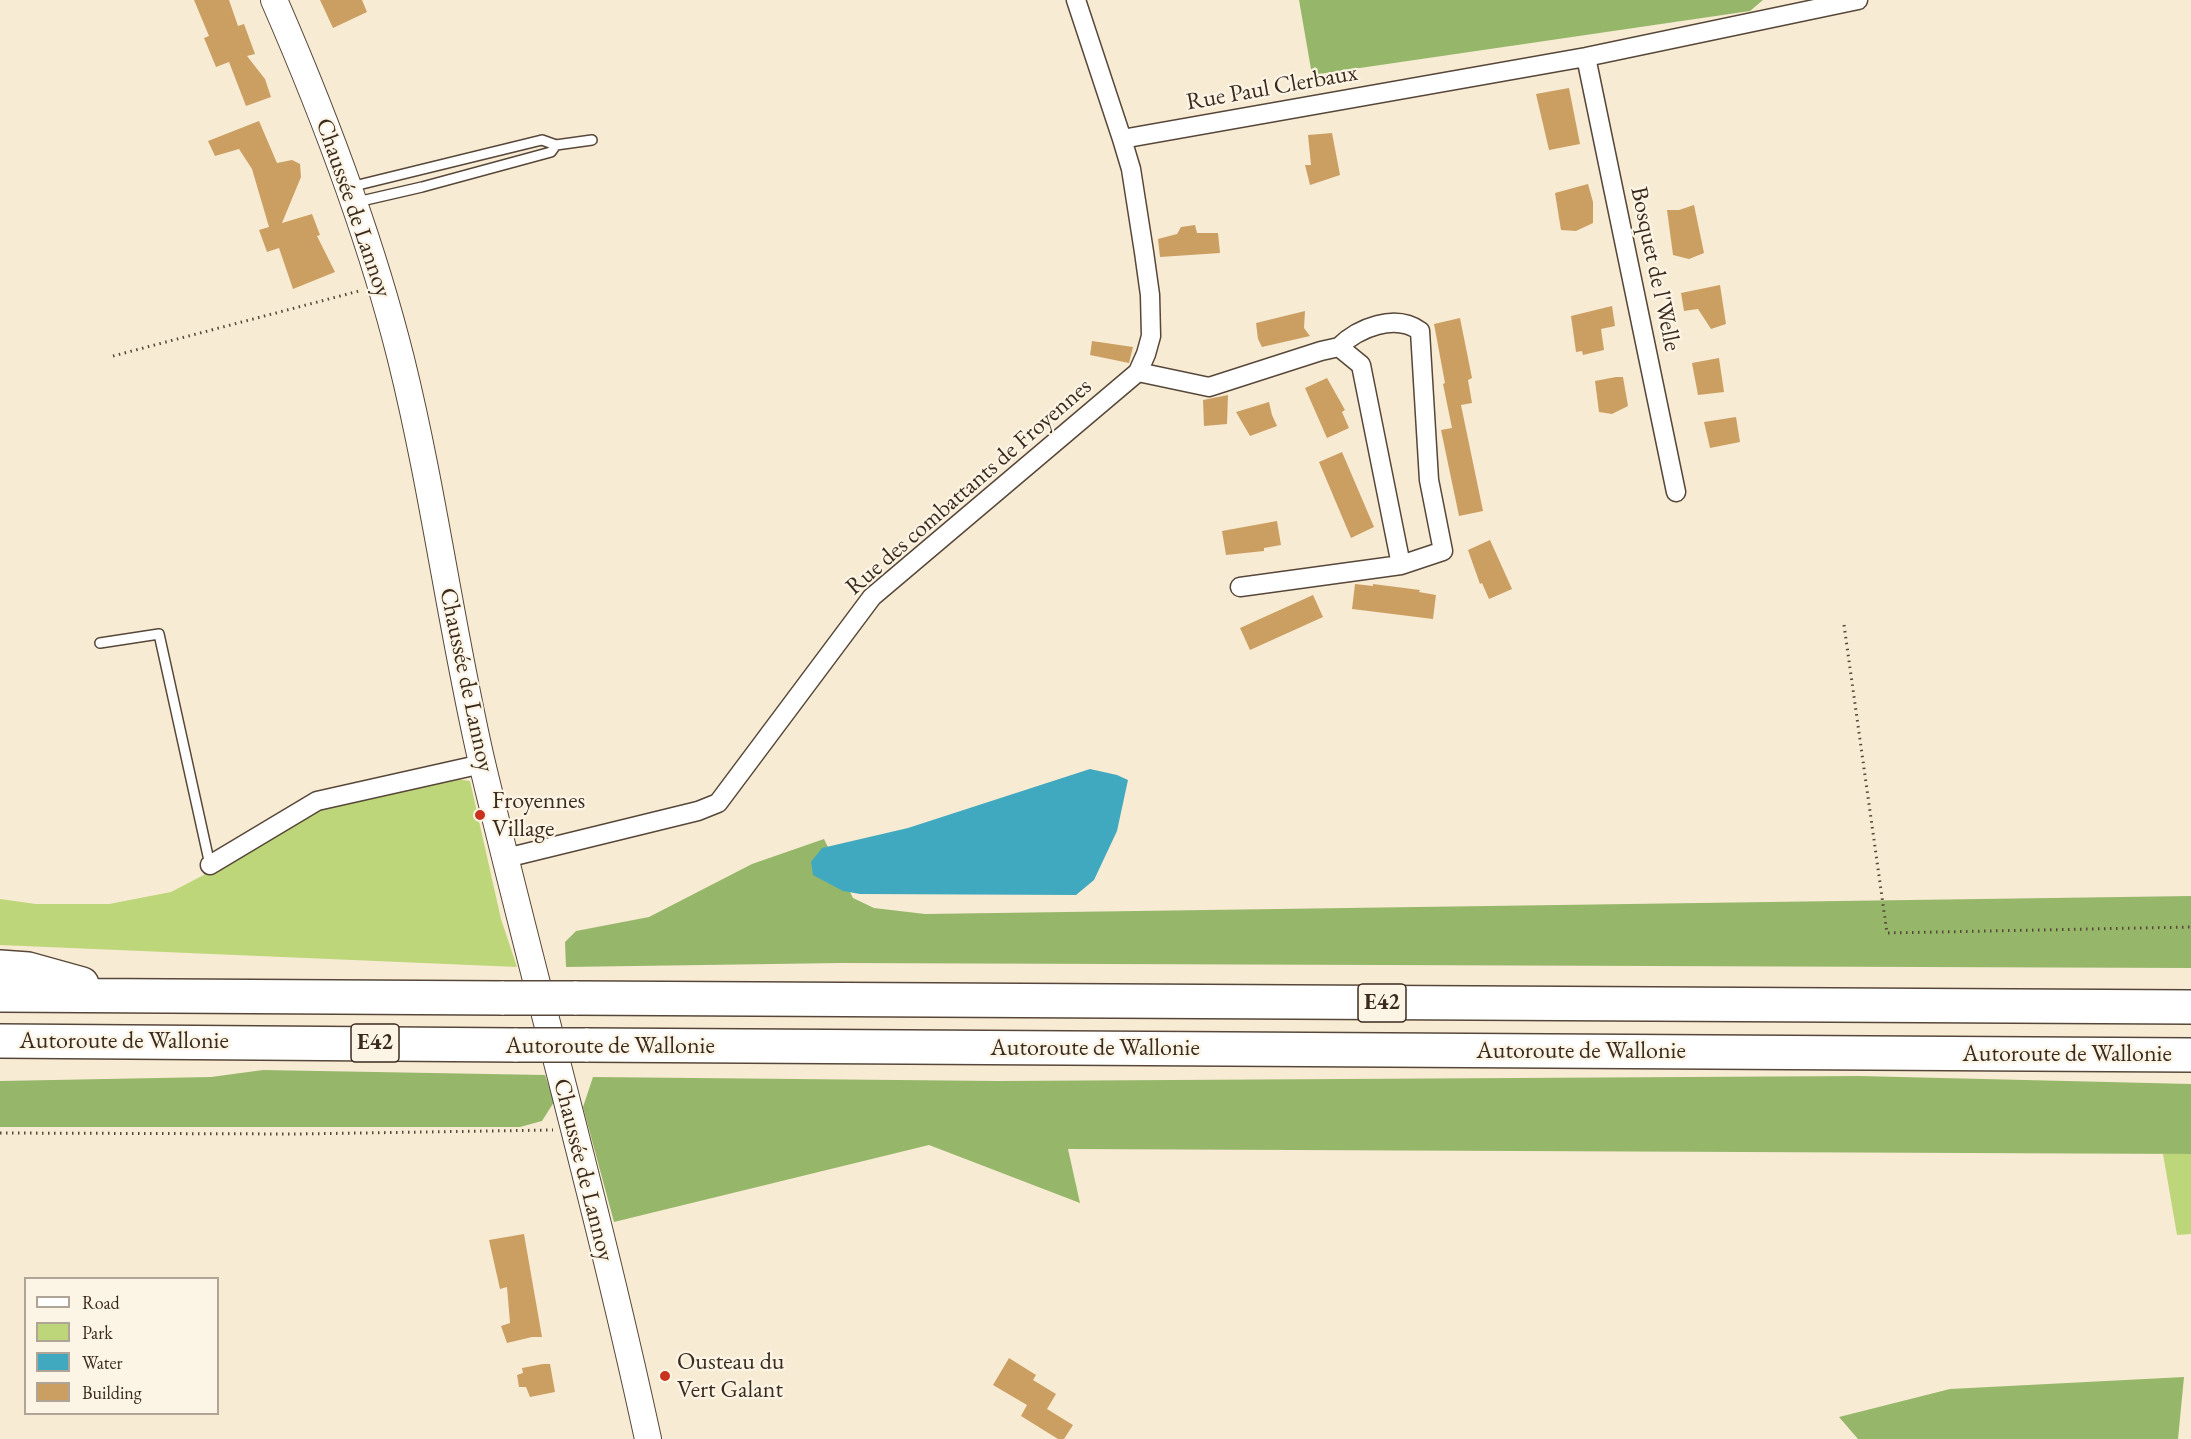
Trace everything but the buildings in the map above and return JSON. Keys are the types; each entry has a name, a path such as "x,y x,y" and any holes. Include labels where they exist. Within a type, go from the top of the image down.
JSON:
{"highway":[{"path":"0,967 28,969 125,995"},
{"name":"Autoroute de Wallonie","path":"0,995 2191,1006"},
{"name":"Autoroute de Wallonie","path":"0,1041 2191,1055"}],"main road":[{"name":"Chaussée de Lannoy","path":"274,0 324,120 375,261 412,408 459,659 483,764 648,1439"}],"street":[{"name":"Rue des combattants de Froyennes","path":"506,858 699,811 718,803 872,597 1138,372 1151,336 1151,315 1131,169 1076,0"},
{"path":"1586,57 1858,0"},
{"name":"Rue Paul Clerbaux","path":"1122,139 1586,57"},
{"name":"Bosquet de l'Welle","path":"1586,57 1676,492"},
{"path":"1138,372 1209,387 1339,347 1349,337 1371,326 1411,324 1420,331 1429,480 1443,551 1401,565 1240,587"},
{"path":"1339,347 1361,365 1401,565"},
{"path":"210,866 317,801 483,764"}],"lane":[{"path":"352,195 542,140 556,145 592,140"},
{"path":"352,195 422,187 551,152 556,145"},
{"path":"100,643 159,634 210,866"}],"path":[{"path":"114,356 381,285"},
{"path":"1844,625 1887,933 2191,927"},
{"path":"0,1133 296,1134 573,1130"}],"green space":[{"path":"1299,0 1763,0 1750,11 1312,75"},
{"path":"443,777 470,781 501,919 517,967 0,945 0,899 36,904 109,904 171,892 320,809"},
{"path":"824,839 853,898 874,908 925,914 2191,896 2191,968 841,963 566,967 565,942 576,931 649,917 752,864"},
{"path":"263,1070 545,1075 554,1102 542,1121 520,1127 0,1127 0,1081 211,1077"},
{"path":"1859,1076 2191,1084 2191,1154 1068,1149 1080,1203 929,1145 614,1222 583,1107 593,1077 999,1081"},
{"path":"2163,1154 2191,1154 2191,1234 2177,1235"},
{"path":"2184,1377 2178,1439 1858,1439 1839,1417 1950,1389"}],"water":[{"path":"1090,769 1128,780 1117,831 1094,880 1076,895 860,894 843,891 813,875 811,862 822,848 908,828"}],"place":[{"name":"Froyennes Village","path":"480,815"},
{"name":"Ousteau du Vert Galant","path":"665,1376"}]}
